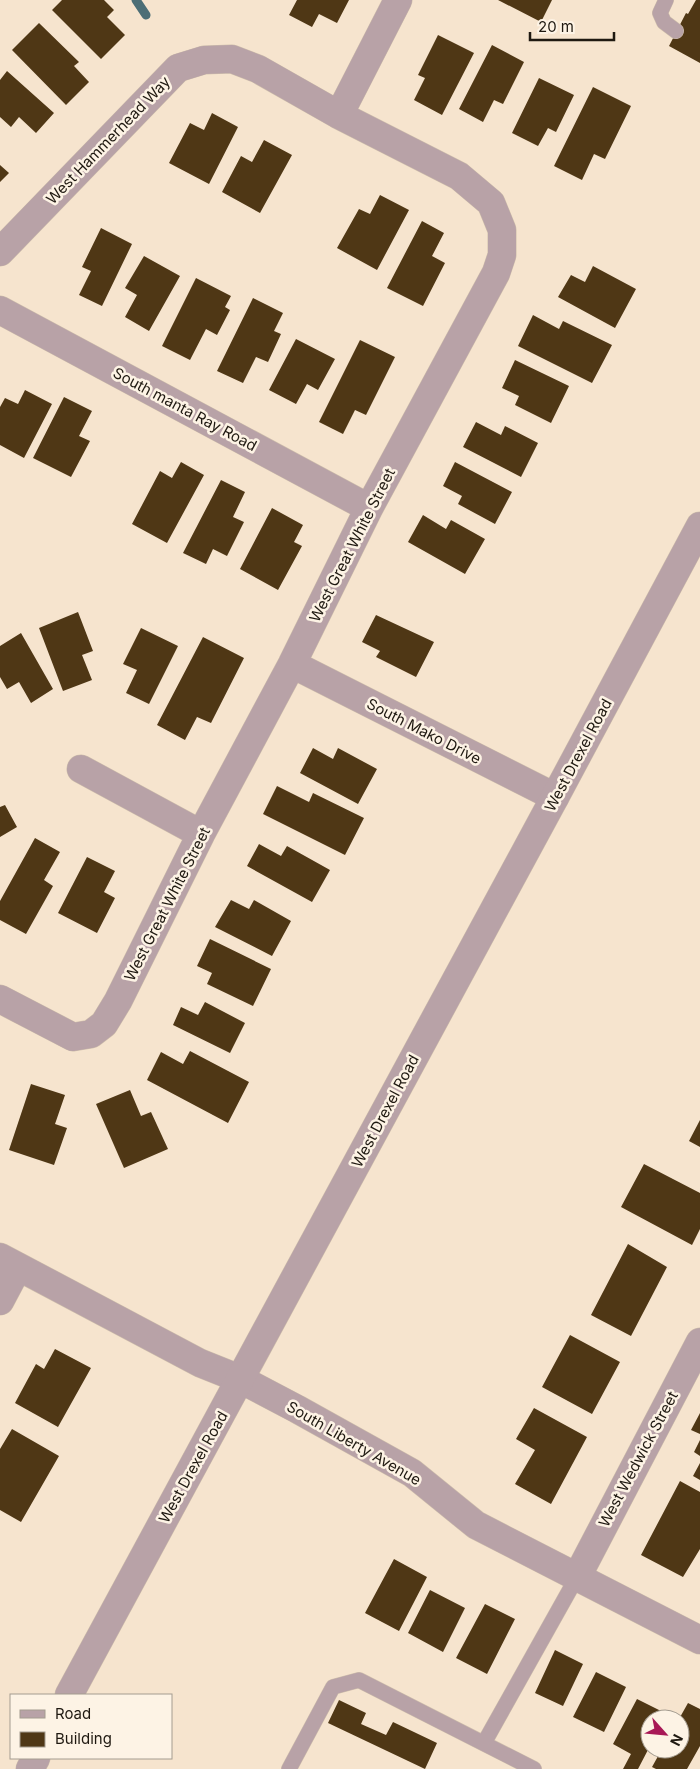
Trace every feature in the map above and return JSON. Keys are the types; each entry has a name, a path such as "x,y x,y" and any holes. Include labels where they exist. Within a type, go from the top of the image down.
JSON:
{"street":[{"path":"339,115 398,0"},
{"name":"West Hammerhead Way","path":"0,252 178,68 204,60 232,59 258,69 339,115"},
{"name":"West Great White Street","path":"0,999 73,1037 91,1034 104,1024 118,1001 202,834 292,664 369,508 496,273 510,227 491,203 459,176 339,115"},
{"name":"South manta Ray Road","path":"0,310 369,508"},
{"name":"West Drexel Road","path":"71,1694 556,797 700,526"},
{"name":"South Mako Drive","path":"292,664 556,797"},
{"path":"81,769 202,834"},
{"path":"0,1301 9,1262"},
{"name":"South Liberty Avenue","path":"9,1262 200,1363 240,1379 412,1473 476,1526 700,1640"},
{"name":"West Wedwick Street","path":"577,1577 700,1342"}],"lane":[{"path":"666,0 660,13 664,22 676,31"},
{"path":"484,1743 577,1577"},
{"path":"290,1769 333,1687 359,1680 534,1769"}],"building":[{"path":"62,0 104,0 114,10 107,17 125,35 101,59 52,10"},
{"path":"297,0 349,0 337,23 319,14 312,27 289,15"},
{"path":"498,0 552,0 541,22"},
{"path":"696,0 700,0 700,63 669,46 686,13 688,14"},
{"path":"39,23 79,62 74,66 89,82 66,105 12,50"},
{"path":"438,35 474,53 442,115 414,100 425,78 418,75"},
{"path":"492,45 524,62 503,104 494,100 483,122 459,109"},
{"path":"7,71 54,113 36,133 19,117 11,127 0,117 0,80"},
{"path":"539,78 574,95 556,132 548,128 538,146 512,133"},
{"path":"593,87 631,106 605,159 594,154 582,180 554,166"},
{"path":"212,113 238,127 209,184 169,163 190,123 204,130"},
{"path":"264,140 292,155 260,213 222,192 241,156 252,162"},
{"path":"0,165 9,173 0,182"},
{"path":"380,195 409,210 377,270 337,248 359,209 370,214"},
{"path":"422,221 444,233 432,256 445,263 423,306 387,288"},
{"path":"101,228 132,244 102,306 79,295 91,271 82,267"},
{"path":"144,256 180,276 149,331 125,317 137,295 125,288"},
{"path":"593,266 636,289 615,328 558,297 571,275 585,282"},
{"path":"196,278 231,296 225,307 230,310 217,335 206,329 190,360 162,346"},
{"path":"253,298 283,313 274,331 281,334 268,362 256,357 243,383 217,371"},
{"path":"533,315 559,329 563,321 612,345 592,383 518,346"},
{"path":"296,339 335,359 318,390 307,384 296,404 269,390"},
{"path":"360,340 395,357 366,415 355,410 343,434 319,422"},
{"path":"515,360 569,386 551,423 515,405 519,396 502,388"},
{"path":"25,390 52,404 24,458 0,445 0,407 5,398 18,404"},
{"path":"64,397 92,411 79,436 90,441 71,477 33,458"},
{"path":"476,422 501,435 505,426 538,443 521,477 463,447"},
{"path":"181,462 204,475 167,543 132,524 160,471 172,478"},
{"path":"455,462 512,492 495,524 458,504 462,496 443,486"},
{"path":"221,480 245,492 233,517 244,522 227,556 213,549 206,564 183,553"},
{"path":"272,508 303,525 294,542 302,546 278,590 240,569"},
{"path":"423,515 446,529 451,520 485,539 465,574 408,542"},
{"path":"78,612 93,651 82,655 92,680 63,691 39,628"},
{"path":"376,615 434,642 416,677 376,657 380,651 362,642"},
{"path":"141,628 178,646 149,704 126,693 137,670 123,664"},
{"path":"21,633 53,689 31,703 19,682 7,689 0,677 0,646"},
{"path":"203,637 244,658 211,723 197,717 185,740 157,725"},
{"path":"313,748 333,759 338,748 377,769 358,804 300,773"},
{"path":"277,786 309,802 313,793 364,818 345,855 263,814"},
{"path":"5,805 17,827 0,837 0,807"},
{"path":"35,838 60,852 44,880 53,886 26,934 0,920 0,901"},
{"path":"259,844 281,856 287,846 330,870 312,902 247,866"},
{"path":"87,857 115,871 104,892 115,898 97,933 58,913"},
{"path":"231,900 249,909 254,900 291,921 272,956 215,927"},
{"path":"210,939 271,969 253,1006 207,984 212,973 197,966"},
{"path":"205,1002 245,1023 230,1053 173,1025 181,1007 198,1015"},
{"path":"190,1051 249,1082 228,1123 147,1080 161,1052 183,1064"},
{"path":"31,1084 65,1095 55,1124 67,1128 54,1165 9,1150"},
{"path":"130,1090 141,1116 151,1112 168,1149 124,1168 96,1104"},
{"path":"700,1120 700,1147 689,1141"},
{"path":"644,1164 700,1193 700,1229 692,1245 621,1207"},
{"path":"628,1244 667,1267 631,1336 591,1315"},
{"path":"570,1335 620,1362 592,1414 542,1387"},
{"path":"55,1349 91,1368 58,1427 15,1403 36,1364 44,1369"},
{"path":"534,1408 587,1437 551,1504 515,1484 535,1450 516,1439"},
{"path":"700,1413 700,1434 691,1430"},
{"path":"12,1429 59,1456 21,1522 0,1510 0,1449"},
{"path":"700,1440 700,1456 694,1452"},
{"path":"700,1463 700,1480 693,1476"},
{"path":"680,1481 700,1492 700,1549 683,1577 641,1555"},
{"path":"394,1559 427,1577 399,1631 365,1613"},
{"path":"430,1590 465,1608 443,1652 408,1633"},
{"path":"485,1604 515,1619 487,1674 456,1658"},
{"path":"555,1650 583,1664 563,1706 535,1693"},
{"path":"596,1672 626,1687 604,1732 573,1717"},
{"path":"637,1699 657,1709 640,1709 640,1759 643,1759 638,1769 623,1769 631,1754 613,1744"},
{"path":"339,1700 366,1713 361,1724 386,1735 393,1722 437,1743 425,1769 328,1723"},
{"path":"688,1703 700,1709 700,1746 687,1769 656,1769 652,1767 656,1759 690,1759 690,1709 685,1709"}],"waterway":[{"path":"136,0 146,15"}]}
